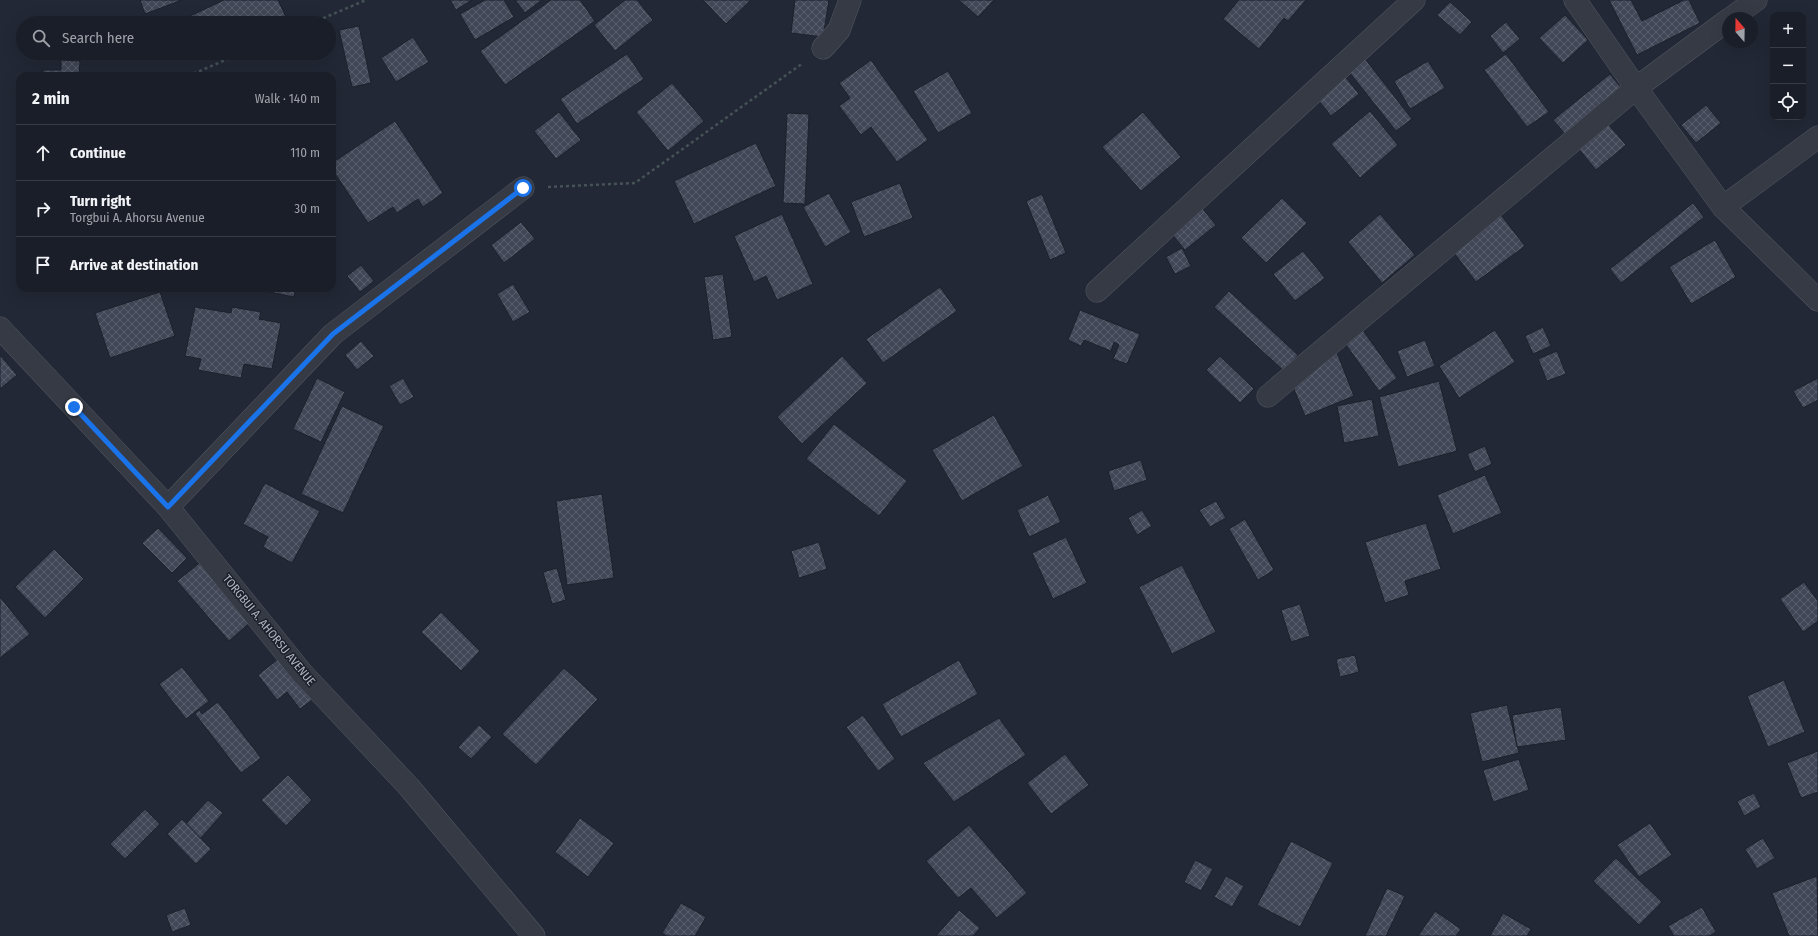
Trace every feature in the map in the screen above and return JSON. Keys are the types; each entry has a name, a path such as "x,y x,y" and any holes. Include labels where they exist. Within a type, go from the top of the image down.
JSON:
{"street":[{"path":"823,48 840,30 850,0"},
{"path":"1097,291 1414,0"},
{"path":"1575,0 1636,88 1723,207 1818,300"},
{"path":"1739,12 1756,0"},
{"path":"1268,396 1636,88 1722,24"},
{"path":"1723,207 1818,137"},
{"path":"168,507 333,334 523,188"},
{"name":"TORGBUI A. AHORSU AVENUE","path":"0,328 168,507 302,672 409,787 534,936"}],"path":[{"path":"328,16 366,0"},
{"path":"523,188 635,183 823,48"},
{"path":"197,72 226,60"}],"building":[{"path":"140,0 182,0 145,14"},
{"path":"224,0 278,0 286,16 190,16"},
{"path":"450,0 472,0 456,10"},
{"path":"485,0 504,0 514,17 475,40 460,14"},
{"path":"515,0 542,0 525,13"},
{"path":"551,0 580,0 595,21 505,85 480,51"},
{"path":"625,0 637,0 653,20 615,51 594,25"},
{"path":"703,0 751,0 726,24"},
{"path":"795,0 829,0 823,37 791,33"},
{"path":"959,0 994,0 978,17"},
{"path":"1239,0 1306,0 1288,21 1284,18 1259,49 1223,19"},
{"path":"1609,0 1631,0 1642,21 1684,0 1689,0 1700,23 1637,55"},
{"path":"1450,2 1472,22 1460,35 1437,15"},
{"path":"1565,15 1588,40 1563,63 1539,38"},
{"path":"1506,22 1520,39 1503,53 1490,36"},
{"path":"359,26 371,83 352,87 339,30"},
{"path":"413,37 429,62 396,82 381,58"},
{"path":"627,54 644,79 577,124 560,99"},
{"path":"1506,54 1549,112 1527,127 1484,70"},
{"path":"1362,55 1412,119 1396,131 1346,68"},
{"path":"61,60 80,61 79,72 43,72 43,70 61,70"},
{"path":"871,60 928,140 897,162 871,127 861,135 839,106 850,98 839,83"},
{"path":"1428,61 1445,88 1410,109 1394,81"},
{"path":"948,71 972,113 938,133 913,91"},
{"path":"1343,74 1359,94 1331,116 1315,96"},
{"path":"1610,74 1622,89 1566,135 1553,120"},
{"path":"672,83 704,121 668,151 636,112"},
{"path":"1706,105 1721,123 1696,143 1681,125"},
{"path":"1370,111 1398,145 1360,178 1331,144"},
{"path":"559,112 581,140 556,159 534,131"},
{"path":"1143,112 1181,157 1141,191 1102,147"},
{"path":"787,113 809,114 805,204 783,203"},
{"path":"395,121 443,193 423,207 418,199 397,213 393,207 368,223 336,175 336,160"},
{"path":"1608,124 1626,145 1596,170 1578,148"},
{"path":"756,143 776,186 694,224 674,181"},
{"path":"900,183 913,218 864,237 851,202"},
{"path":"829,193 851,232 825,247 803,207"},
{"path":"1042,194 1066,253 1050,260 1026,201"},
{"path":"1282,198 1307,223 1266,263 1241,238"},
{"path":"1693,203 1704,217 1621,283 1610,269"},
{"path":"1202,208 1216,225 1185,250 1171,233"},
{"path":"1497,210 1525,246 1476,282 1449,246"},
{"path":"782,214 813,284 777,300 766,276 754,282 734,236"},
{"path":"1380,214 1415,255 1382,283 1348,242"},
{"path":"521,222 535,239 504,263 491,245"},
{"path":"1715,240 1736,277 1691,304 1669,267"},
{"path":"1182,248 1191,266 1175,274 1166,257"},
{"path":"1303,251 1325,278 1295,301 1273,274"},
{"path":"361,265 374,281 360,292 347,276"},
{"path":"723,274 732,337 713,340 704,277"},
{"path":"513,284 530,312 513,322 497,294"},
{"path":"940,287 957,311 883,363 866,339"},
{"path":"1229,291 1298,355 1284,371 1214,307"},
{"path":"160,292 175,336 110,358 95,313"},
{"path":"270,292 295,292 294,297"},
{"path":"195,307 231,313 232,307 261,312 259,319 281,323 272,369 244,364 241,378 198,370 201,359 185,356"},
{"path":"1080,310 1140,334 1127,364 1113,359 1119,345 1114,342 1111,351 1084,340 1081,346 1068,340"},
{"path":"1543,327 1551,346 1533,354 1525,336"},
{"path":"1362,329 1397,378 1379,391 1344,342"},
{"path":"1495,330 1515,362 1459,398 1439,366"},
{"path":"1425,340 1435,366 1407,377 1397,351"},
{"path":"361,341 374,356 357,370 345,355"},
{"path":"1336,350 1354,396 1305,416 1286,370"},
{"path":"1557,351 1566,374 1547,381 1538,359"},
{"path":"0,355 17,375 0,389"},
{"path":"842,356 867,383 802,444 777,417"},
{"path":"1220,356 1254,389 1240,403 1206,370"},
{"path":"317,378 345,392 321,442 293,429"},
{"path":"403,378 414,397 400,405 389,386"},
{"path":"1818,378 1818,400 1803,408 1793,391"},
{"path":"1439,381 1457,451 1398,467 1379,397"},
{"path":"1372,399 1379,436 1344,443 1337,406"},
{"path":"342,406 384,426 343,513 301,494"},
{"path":"994,415 1023,466 962,501 932,450"},
{"path":"834,424 907,481 879,516 806,459"},
{"path":"1485,446 1492,464 1475,472 1467,454"},
{"path":"1141,460 1147,480 1114,491 1108,471"},
{"path":"1485,475 1502,513 1453,534 1437,495"},
{"path":"265,483 320,511 292,563 263,547 268,537 243,524"},
{"path":"602,494 614,578 567,585 556,501"},
{"path":"1048,495 1061,522 1029,537 1017,510"},
{"path":"1216,501 1226,518 1210,527 1199,510"},
{"path":"1142,510 1152,526 1137,535 1128,518"},
{"path":"1245,519 1274,570 1258,580 1229,529"},
{"path":"1426,523 1441,569 1405,581 1409,595 1385,603 1365,542"},
{"path":"158,528 187,558 172,573 142,543"},
{"path":"1066,537 1087,583 1053,599 1032,553"},
{"path":"819,542 827,569 799,578 791,551"},
{"path":"54,549 84,579 45,618 15,587"},
{"path":"202,561 253,620 229,641 177,581"},
{"path":"1182,565 1216,632 1172,654 1139,587"},
{"path":"557,568 566,600 552,604 543,572"},
{"path":"1804,582 1818,601 1818,621 1803,632 1780,599"},
{"path":"0,597 30,634 0,658"},
{"path":"1300,604 1310,636 1291,642 1281,610"},
{"path":"441,612 480,651 461,671 421,632"},
{"path":"283,655 316,697 300,709 287,692 277,700 258,675"},
{"path":"1355,655 1359,672 1340,677 1336,659"},
{"path":"959,660 978,694 901,737 882,704"},
{"path":"182,667 209,701 186,719 159,684"},
{"path":"564,668 598,699 536,765 502,734"},
{"path":"1784,680 1805,732 1768,747 1747,696"},
{"path":"218,702 261,758 241,773 195,714 199,710 202,714"},
{"path":"1507,705 1519,753 1482,762 1470,713"},
{"path":"1561,707 1566,740 1517,747 1512,715"},
{"path":"863,715 895,759 878,771 846,727"},
{"path":"999,718 1026,755 954,802 923,763"},
{"path":"479,725 492,737 471,759 458,747"},
{"path":"1818,751 1818,792 1801,798 1787,763"},
{"path":"1065,754 1089,785 1051,814 1027,783"},
{"path":"1519,759 1529,790 1493,802 1483,770"},
{"path":"288,775 312,800 286,826 261,800"},
{"path":"1754,793 1761,807 1744,816 1737,801"},
{"path":"208,800 223,813 200,839 184,826"},
{"path":"145,809 160,824 125,859 110,844"},
{"path":"580,818 614,843 588,877 555,852"},
{"path":"182,819 211,849 196,864 167,834"},
{"path":"1650,823 1672,855 1639,877 1617,845"},
{"path":"969,825 1027,893 997,918 971,888 958,898 926,861"},
{"path":"1763,838 1775,858 1757,869 1745,849"},
{"path":"1291,841 1333,863 1300,927 1257,905"},
{"path":"1616,858 1662,902 1639,925 1593,881"},
{"path":"1195,860 1213,869 1201,891 1184,882"},
{"path":"1226,876 1244,886 1232,907 1214,897"},
{"path":"1817,876 1818,936 1789,936 1772,893"},
{"path":"1387,888 1405,896 1386,936 1365,936"},
{"path":"681,903 706,917 695,936 667,936 662,933"},
{"path":"1702,907 1716,932 1709,936 1674,936 1668,926"},
{"path":"185,908 191,925 172,932 166,915"},
{"path":"959,910 980,928 973,936 936,936"},
{"path":"1435,911 1461,929 1456,936 1418,936"},
{"path":"1503,913 1531,929 1527,936 1490,936"}],"route":[{"path":"74,407 168,507 333,334 523,188"}]}
